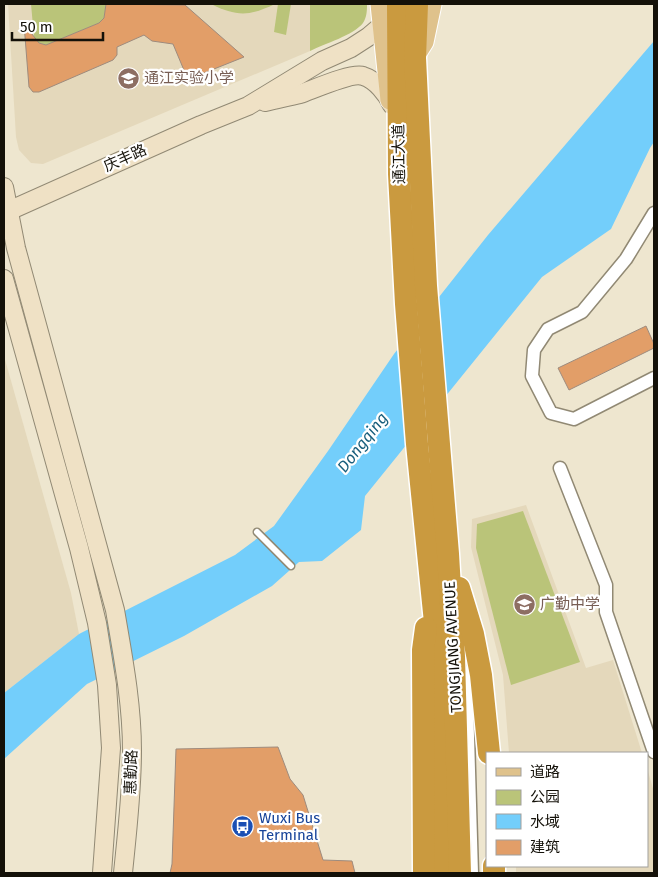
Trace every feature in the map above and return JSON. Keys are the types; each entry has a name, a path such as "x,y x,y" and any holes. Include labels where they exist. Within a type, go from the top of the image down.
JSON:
{"highway":[{"name":"通江大道","path":"398,4 394,110 417,444"},
{"name":"通江大道","path":"417,4 415,58 426,286 437,422"},
{"name":"TONGJIANG AVENUE","path":"437,422 454,656 460,873"},
{"name":"TONGJIANG AVENUE","path":"417,444 439,662 442,873"},
{"path":"448,554 474,634 481,675 489,752"},
{"path":"424,873 423,650 431,583"}],"main road":[{"path":"380,4 394,110"},
{"path":"415,58 424,42 432,4"}],"street":[{"path":"248,106 322,61 351,48 368,37 382,25 392,4"},
{"path":"248,106 298,94 348,77 361,75 373,81 394,110"},
{"name":"庆丰路","path":"6,212 248,106"},
{"name":"惠勤路","path":"4,187 6,212 115,610 126,672 132,751 131,793 123,873"},
{"path":"654,212 626,258 582,312 548,329 534,350 532,376 551,413 574,419 654,378"},
{"name":"惠勤路","path":"4,279 79,548 97,622 107,686 111,748 102,873"},
{"path":"560,468 606,585 606,612 654,752"}],"lane":[{"path":"257,532 291,566"},
{"path":"468,617 468,647"},
{"path":"469,656 475,873"}],"shaded area":[{"name":"通江实验小学","path":"8,4 310,4 310,51 43,164 31,163 19,150 16,137"},
{"path":"4,356 71,593 79,634 4,693"},
{"name":"广勤中学","path":"526,505 586,668 613,660 642,752 509,752 503,675 471,547 472,519"},
{"path":"648,771 654,792 654,873 516,873 516,867 648,867"}],"green space":[{"path":"31,4 106,4 104,18 99,23 46,45 39,43 34,37"},
{"path":"211,4 275,4 251,13 236,13"},
{"path":"278,4 291,4 286,35 274,32"},
{"path":"310,4 367,4 367,14 363,23 353,31 310,51"},
{"path":"523,511 580,662 511,685 476,548 477,524"}],"water":[{"name":"Dongqing","path":"654,41 654,142 611,229 542,277 365,496 361,530 322,561 299,562 272,586 184,636 87,684 4,759 4,693 79,634 235,555 274,526 394,354 488,235"}],"building":[{"path":"106,4 185,5 244,57 194,77 186,75 173,44 152,41 144,35 117,47 117,55 113,60 39,92 33,92 29,87 24,24 39,43 46,45 99,23 104,18"},
{"path":"646,326 654,348 569,390 558,368"},
{"name":"Wuxi Bus Terminal","path":"278,747 290,779 303,795 323,860 352,861 355,873 170,873 172,864 176,749"}],"place":[{"name":"通江实验小学","path":"128,78"},
{"name":"广勤中学","path":"524,604"},
{"name":"Wuxi Bus Terminal","path":"243,827"}]}
